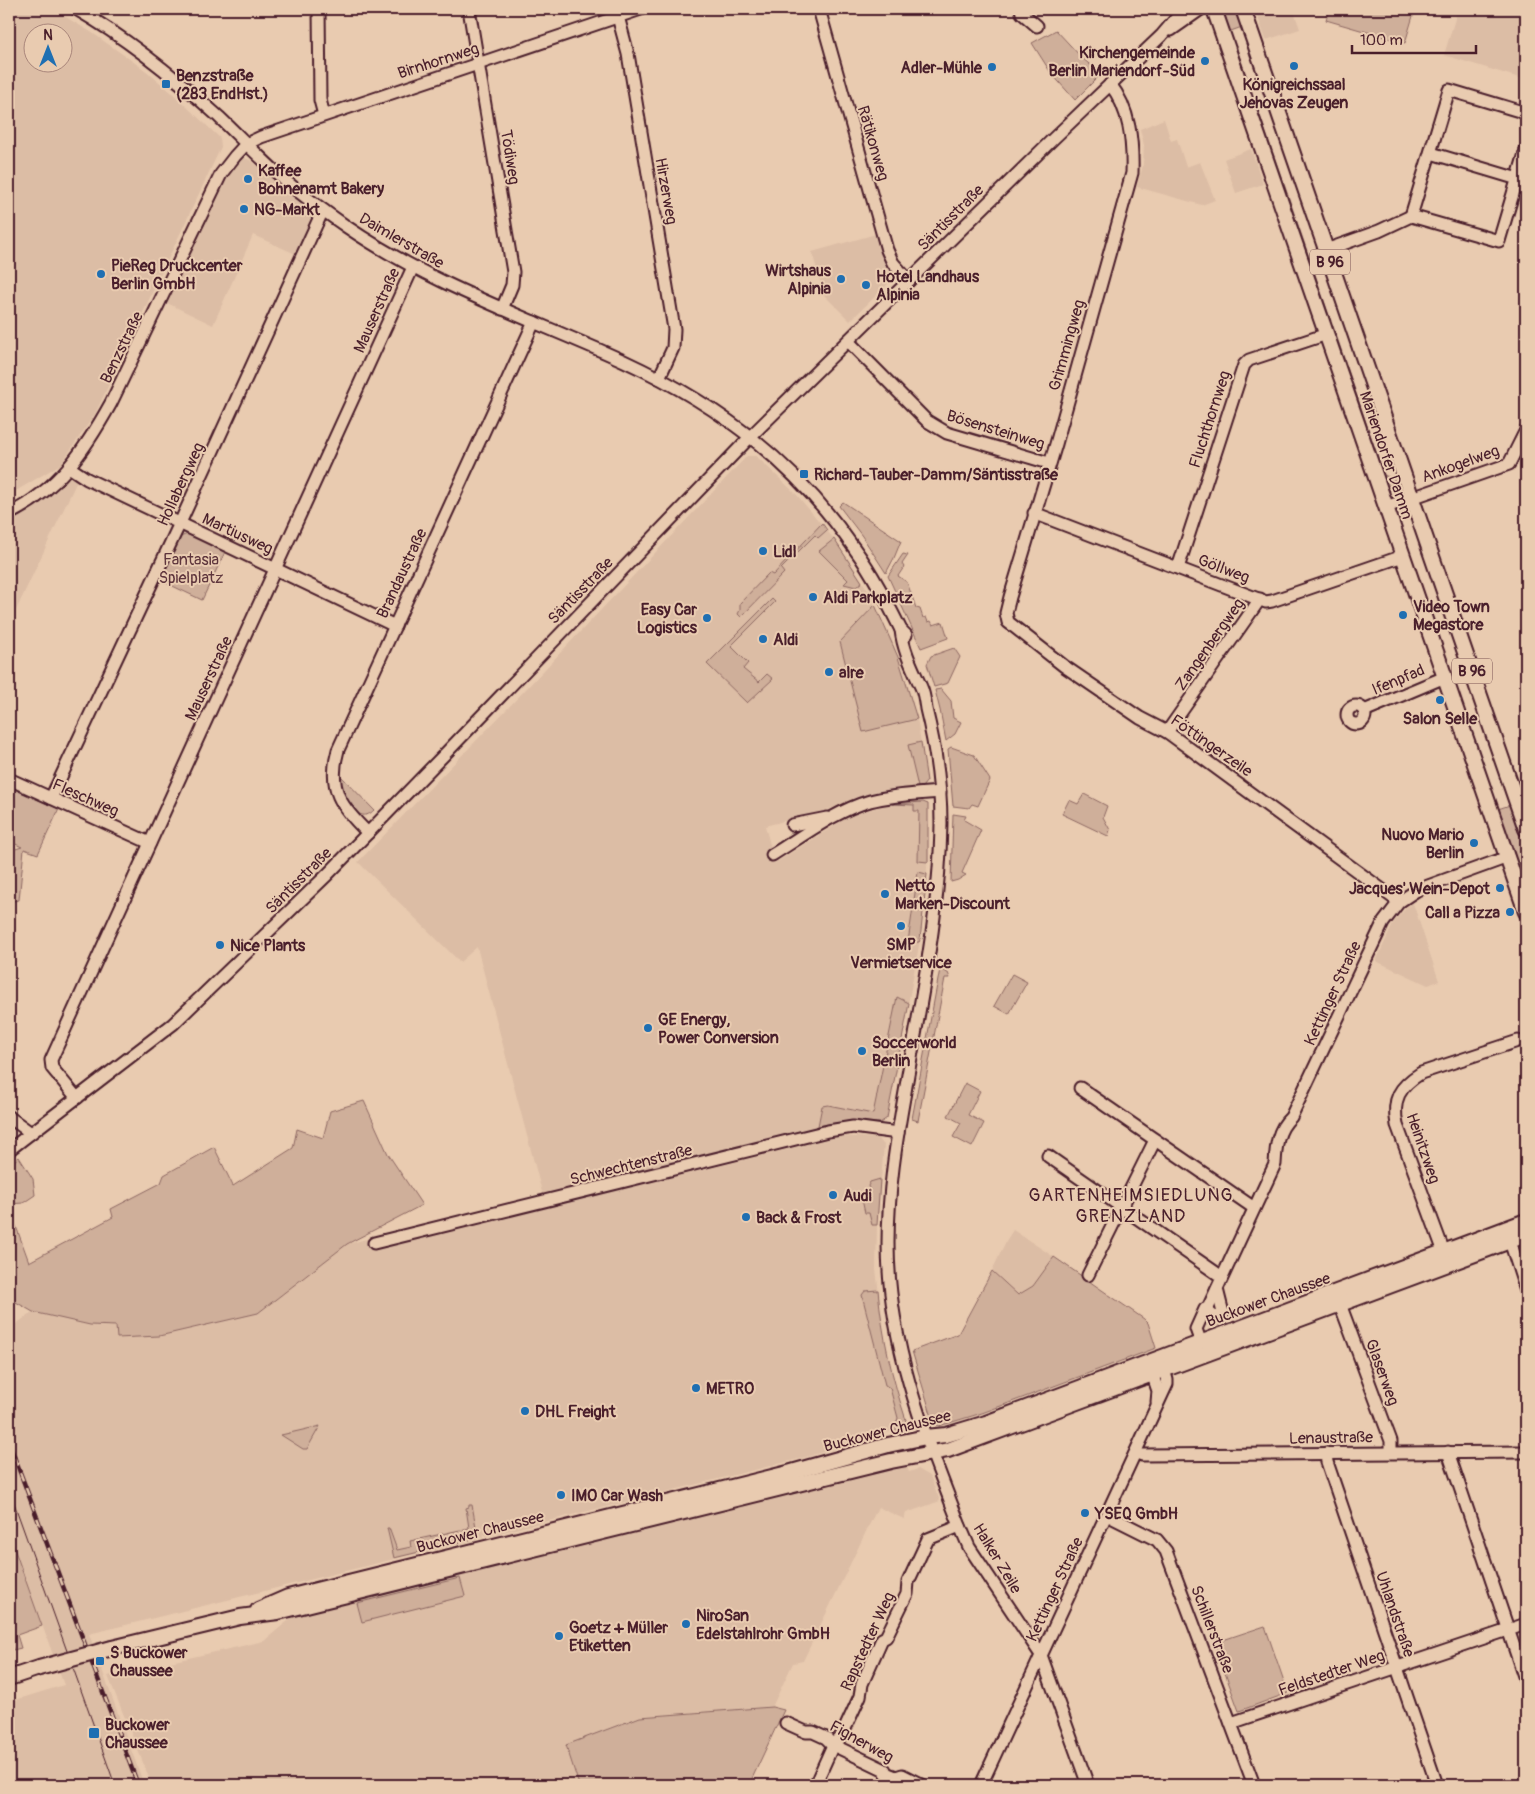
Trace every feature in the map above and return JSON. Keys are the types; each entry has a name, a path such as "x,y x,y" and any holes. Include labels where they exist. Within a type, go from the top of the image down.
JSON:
{"main road":[{"name":"Mariendorfer Damm","path":"1214,9 1526,912"},
{"name":"Mariendorfer Damm","path":"1242,9 1526,829"},
{"name":"Buckower Chaussee","path":"9,1678 112,1648 240,1617 278,1612 866,1467 948,1450 1156,1366 1201,1343 1526,1222"},
{"name":"Buckower Chaussee","path":"240,1617 288,1597 788,1473 888,1445 946,1435 1512,1247 1526,1235"}],"street":[{"name":"Daimlerstraße","path":"76,9 92,13 215,114 292,185 323,210 370,242 413,267 502,309 606,353 659,378 715,410 751,436 814,496 841,530 875,579 901,630 908,637 921,677 921,686 932,733 940,792"},
{"path":"319,9 320,100 324,115"},
{"name":"Tödiweg","path":"469,9 513,272 512,285 502,309"},
{"name":"Birnhornweg","path":"246,144 324,115 479,64 617,12 641,9"},
{"name":"Rätikonweg","path":"819,9 887,250 892,263 909,281"},
{"path":"1021,9 1022,13 1037,26"},
{"name":"Säntisstraße","path":"9,1150 173,1024 368,833 751,436 1161,36 1184,9"},
{"name":"Säntisstraße","path":"1161,36 1201,9"},
{"name":"Hirzerweg","path":"617,12 629,60 674,328 673,348 659,378"},
{"name":"Grimmingweg","path":"1006,617 1010,597 1132,173 1132,148 1129,128 1123,104 1110,84"},
{"path":"1411,216 1449,90 1526,113"},
{"name":"Benzstraße","path":"9,514 45,493 69,467 96,431 111,404 221,174 246,144"},
{"path":"1326,250 1379,231 1411,216 1499,242 1526,150"},
{"path":"1431,153 1518,179"},
{"name":"Hollabergweg","path":"51,798 180,523 323,210"},
{"name":"Mauserstraße","path":"77,1098 52,1068 52,1060 413,267"},
{"name":"Brandaustraße","path":"368,833 348,814 339,799 334,783 334,762 534,322"},
{"name":"Fluchthornweg","path":"1178,568 1244,365 1249,360 1326,334"},
{"name":"Bösensteinweg","path":"848,341 927,422 948,433 1049,463"},
{"name":"Ankogelweg","path":"1386,507 1510,464 1526,430"},
{"name":"Martiusweg","path":"69,467 82,477 395,626"},
{"name":"Göllweg","path":"1034,513 1266,602 1404,556"},
{"name":"Zangenbergweg","path":"1167,732 1260,599"},
{"name":"Föttingerzeile","path":"1006,617 1013,627 1064,666 1140,718 1167,732 1399,902"},
{"name":"Ifenpfad","path":"1364,711 1445,677"},
{"name":"Fleschweg","path":"9,779 150,844"},
{"path":"772,855 836,816 870,801 940,792"},
{"name":"Halker Zeile","path":"940,792 940,848 933,923 898,1133 889,1218 892,1304 910,1390 960,1526 969,1547 1041,1655 1088,1785"},
{"path":"792,825 836,816"},
{"name":"Kettinger Straße","path":"1201,1343 1196,1329 1205,1309 1208,1308 1275,1164 1277,1140 1284,1124 1292,1117 1390,910 1399,902 1425,886 1508,857"},
{"name":"Heinitzweg","path":"1444,1252 1397,1125 1394,1108 1395,1102 1408,1081 1421,1073 1518,1041"},
{"path":"1080,1088 1254,1208"},
{"path":"9,1117 31,1133"},
{"name":"Schwechtenstraße","path":"374,1244 828,1131 853,1127 898,1133"},
{"path":"1088,1275 1154,1140"},
{"path":"1048,1156 1222,1277"},
{"path":"1512,1247 1526,1291"},
{"name":"Glaserweg","path":"1340,1304 1391,1441 1391,1452"},
{"name":"Kettinger Straße","path":"981,1785 1157,1407 1156,1366"},
{"name":"Lenaustraße","path":"1136,1452 1142,1454 1526,1452"},
{"path":"1448,1452 1526,1682"},
{"name":"Uhlandstraße","path":"1326,1453 1327,1462 1436,1785"},
{"name":"Schillerstraße","path":"1107,1515 1157,1540 1166,1551 1254,1785"},
{"name":"Rapstedter Weg","path":"815,1785 833,1745 842,1735 860,1696 862,1684 882,1639 886,1637 907,1594 908,1582 928,1539 960,1526"},
{"name":"Feldstedter Weg","path":"1231,1723 1526,1624"},
{"name":"Fignerweg","path":"786,1723 826,1738 833,1745 885,1770 886,1773 896,1777 902,1775 922,1785"}],"shaded area":[{"path":"9,9 52,9 91,32 145,70 220,138 221,147 95,414 61,464 9,495"},
{"path":"1255,9 1293,9 1300,29 1266,40"},
{"path":"1458,9 1526,9 1526,80 1444,55"},
{"path":"1164,119 1171,141 1177,139 1186,167 1200,162 1215,200 1202,205 1137,187 1143,165 1144,145 1140,129"},
{"path":"1251,149 1263,184 1236,193 1224,159"},
{"path":"244,158 250,160 313,212 315,217 298,255 253,235 213,325 167,303 226,178 239,160"},
{"path":"876,234 890,282 850,321 824,295 812,252"},
{"path":"747,456 756,456 796,494 834,539 855,569 868,591 893,643 906,678 918,724 927,781 922,787 875,792 830,809 765,826 775,863 848,817 892,804 923,802 928,804 927,871 920,940 887,1118 880,1123 856,1121 828,1124 543,1196 477,947 460,962 358,862 507,709"},
{"path":"67,478 76,478 77,481 9,625 9,520 32,507"},
{"path":"1413,903 1439,981 1428,985 1376,961 1394,922"},
{"path":"841,1136 878,1138 884,1145 877,1225 876,1269 884,1337 893,1378 906,1420 903,1428 803,1458 487,1536 484,1534 484,1537 89,1634 144,1785 9,1785 9,1702 64,1685 9,1534 9,1329 33,1312 90,1325 116,1326 118,1338 159,1336 258,1313 347,1244 470,1213 473,1223 649,1183"},
{"path":"1013,1230 1054,1257 1033,1286 1018,1295 992,1271"},
{"path":"907,1467 909,1472 918,1469 930,1476 940,1501 906,1513 904,1519 878,1507 803,1661 793,1663 772,1707 640,1717 566,1746 579,1785 152,1785 108,1676 264,1641 301,1610"}],"green space":[{"path":"1219,9 1237,9 1242,27 1228,32"},
{"path":"1329,9 1415,9 1405,43 1326,20"},
{"path":"1056,30 1082,58 1101,74 1075,100 1051,73 1032,43"},
{"path":"1237,47 1282,179 1279,180 1233,48"},
{"path":"1284,184 1331,321 1328,322 1280,185"},
{"path":"1333,326 1384,475 1395,480 1398,488 1386,492 1329,327"},
{"path":"843,502 901,541 886,573 862,536 839,506"},
{"path":"822,523 827,530 818,538 815,535 781,569 784,573 741,617 738,614 740,603 769,573 773,575"},
{"name":"Fantasia Spielplatz","path":"188,534 225,552 202,600 160,580 180,537"},
{"path":"834,539 862,582 856,587 844,584 848,580 819,551"},
{"path":"903,554 908,555 902,564 904,567 898,576 907,582 916,608 920,609 923,618 926,617 928,622 931,621 933,625 943,622 948,638 921,648 888,576"},
{"path":"772,599 775,602 731,646 748,663 743,669 759,682 767,674 773,679 747,703 707,664"},
{"path":"875,605 898,657 917,719 863,732 840,642"},
{"path":"954,648 960,657 948,683 934,687 927,664 931,656"},
{"path":"941,689 951,701 953,718 961,722 955,734 946,741 935,690"},
{"path":"921,742 927,781 922,787 918,787 908,745"},
{"path":"951,747 974,755 990,780 978,806 972,804 969,808 953,806 948,749"},
{"path":"340,775 374,810 367,815 361,815 355,811 346,798"},
{"path":"9,787 59,809 38,854 24,849 19,900 9,902 9,851 22,847 9,841"},
{"path":"1084,794 1107,806 1103,817 1110,830 1108,836 1062,814 1069,800 1078,804"},
{"path":"923,802 928,804 928,862 918,861 919,811 914,811 914,805 892,804"},
{"path":"1510,805 1513,806 1526,843 1526,894 1497,811"},
{"path":"953,814 966,816 964,820 981,830 962,873 966,875 951,882"},
{"path":"918,872 927,874 920,940 919,942 908,942"},
{"path":"940,969 948,973 950,978 945,978 918,1121 912,1119"},
{"path":"1012,974 1027,982 1009,1014 994,1006"},
{"path":"897,997 909,1003 887,1118 880,1123 849,1121 818,1126 822,1106 828,1105 873,1114"},
{"path":"965,1083 980,1091 968,1115 984,1123 972,1147 953,1137 961,1123 948,1116"},
{"path":"364,1101 388,1154 422,1205 347,1244 258,1313 159,1336 117,1338 116,1326 90,1325 33,1312 9,1298 9,1207 29,1262 113,1217 111,1209 161,1183 164,1175 214,1147 233,1186 293,1148 297,1129 323,1138 330,1111"},
{"path":"19,1157 33,1179 35,1195 23,1203 9,1204 9,1165"},
{"path":"880,1179 877,1225 872,1225 869,1213 865,1213 861,1195 870,1192 868,1186 870,1182"},
{"path":"1054,1257 1144,1319 1148,1323 1156,1348 982,1413 939,1426 934,1424 912,1351 958,1334 992,1271 1018,1295 1033,1286"},
{"path":"878,1290 888,1356 906,1420 903,1428 893,1431 898,1418 890,1388 885,1385 862,1295 865,1291"},
{"path":"320,1426 307,1449 303,1449 281,1435"},
{"path":"472,1505 478,1538 394,1558 387,1528 389,1528 397,1550 411,1547 410,1541 469,1528 466,1508"},
{"path":"9,1534 42,1626 17,1635 21,1648 13,1650 9,1638"},
{"path":"460,1578 465,1596 362,1622 357,1603"},
{"path":"1265,1626 1288,1693 1239,1711 1214,1643"},
{"path":"772,1707 784,1710 749,1785 579,1785 566,1745 640,1717"}],"tram line":[{"path":"9,1489 115,1785"}],"railway":[{"path":"9,1443 138,1785"}],"place":[{"name":"Kirchengemeinde Berlin Mariendorf-Süd","path":"1205,61"},
{"name":"Königreichssaal Jehovas Zeugen","path":"1294,66"},
{"name":"Adler-Mühle","path":"992,67"},
{"name":"Benzstraße (283 EndHst.)","path":"166,84"},
{"name":"Kaffee Bohnenamt Bakery","path":"248,179"},
{"name":"NG-Markt","path":"244,209"},
{"name":"PieReg Druckcenter Berlin GmbH","path":"101,274"},
{"name":"Wirtshaus Alpinia","path":"841,279"},
{"name":"Hotel Landhaus Alpinia","path":"866,285"},
{"name":"Richard-Tauber-Damm/Säntisstraße","path":"804,474"},
{"name":"Lidl","path":"763,551"},
{"name":"Aldi Parkplatz","path":"813,597"},
{"name":"Video Town Megastore","path":"1403,615"},
{"name":"Easy Car Logistics","path":"707,618"},
{"name":"Aldi","path":"763,639"},
{"name":"alre","path":"829,672"},
{"name":"Salon Selle","path":"1440,700"},
{"name":"Nuovo Mario Berlin","path":"1474,843"},
{"name":"Jacques' Wein-Depot","path":"1500,888"},
{"name":"Netto Marken-Discount","path":"885,894"},
{"name":"Call a Pizza","path":"1510,912"},
{"name":"SMP Vermietservice","path":"901,926"},
{"name":"Nice Plants","path":"220,945"},
{"name":"GE Energy, Power Conversion","path":"648,1028"},
{"name":"Soccerworld Berlin","path":"862,1051"},
{"name":"Audi","path":"833,1195"},
{"name":"Back & Frost","path":"746,1217"},
{"name":"METRO","path":"696,1388"},
{"name":"DHL Freight","path":"525,1411"},
{"name":"IMO Car Wash","path":"561,1495"},
{"name":"YSEQ GmbH","path":"1085,1513"},
{"name":"NiroSan Edelstahlrohr GmbH","path":"686,1624"},
{"name":"Goetz + Müller Etiketten","path":"559,1636"},
{"name":"S Buckower Chaussee","path":"100,1661"},
{"name":"Buckower Chaussee","path":"94,1733"}],"district":[{"name":"GARTENHEIMSIEDLUNG GRENZLAND","path":"1131,1205"}]}
